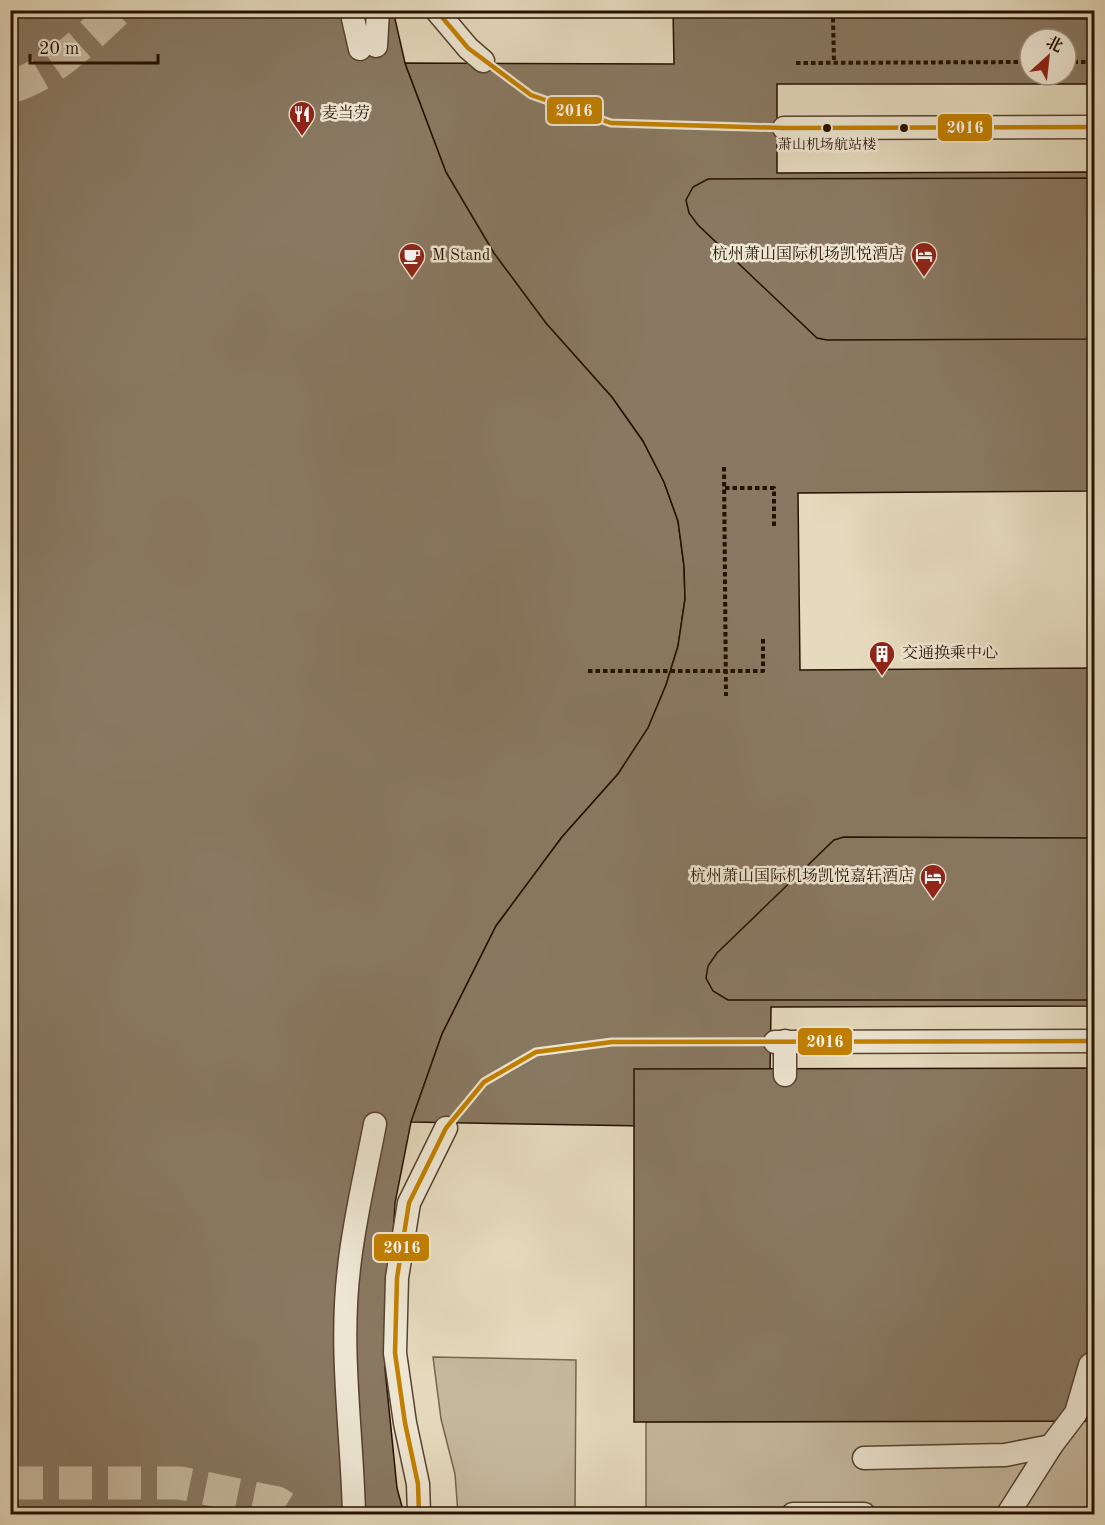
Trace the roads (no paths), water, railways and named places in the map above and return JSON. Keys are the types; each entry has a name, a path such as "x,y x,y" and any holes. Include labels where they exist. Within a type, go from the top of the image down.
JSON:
{"lane":[{"path":"351,10 368,47 378,10"},
{"path":"436,10 468,48 483,61"},
{"path":"784,128 1095,127"},
{"path":"785,1075 780,1042 1095,1041"},
{"path":"354,1515 353,1461 345,1363 349,1268 375,1124"},
{"path":"419,1515 418,1484 405,1423 396,1353 397,1278 409,1203 446,1128"},
{"path":"1008,1515 1051,1446 1076,1413 1090,1365 1095,1362"},
{"path":"864,1458 1005,1455 1051,1446"},
{"path":"793,1515 864,1514"}],"tunnel":[{"path":"10,87 40,74 68,55 117,10"},
{"path":"10,1483 180,1483 277,1503 295,1514"}],"place":[{"name":"萧山机场航站楼","path":"827,128"},
{"name":"麦当劳","path":"302,137"},
{"name":"杭州萧山国际机场凯悦酒店","path":"924,278"},
{"name":"M Stand","path":"412,279"},
{"name":"交通换乘中心","path":"882,677"},
{"name":"杭州萧山国际机场凯悦嘉轩酒店","path":"933,900"}]}
